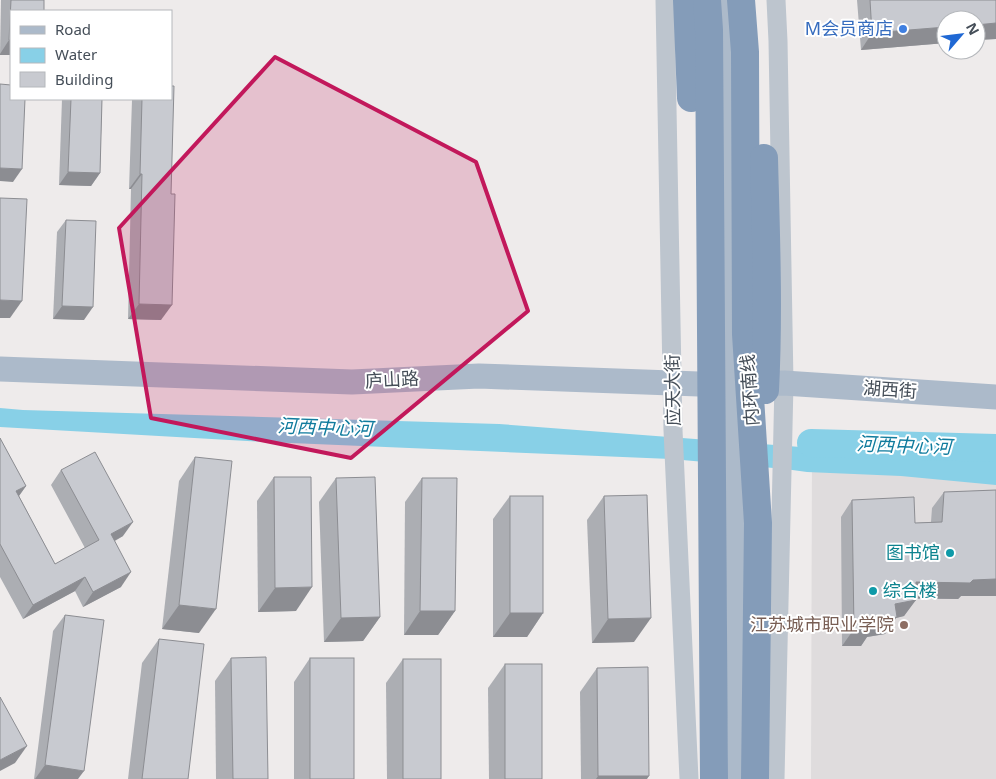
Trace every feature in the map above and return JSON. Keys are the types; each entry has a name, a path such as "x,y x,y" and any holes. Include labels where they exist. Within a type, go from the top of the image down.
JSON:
{"highway":[{"path":"687,0 691,72 693,349 714,519"},
{"name":"内环南线","path":"707,0 709,30 714,519 714,779"},
{"name":"内环南线","path":"741,0 745,52 746,334 758,523 755,779"},
{"path":"758,0 766,230 767,334 758,523"}],"main road":[{"path":"721,0 724,27 740,779"},
{"path":"729,779 726,435 732,385 732,28 730,0"},
{"name":"庐山路","path":"0,369 352,382 479,376 732,385 784,383"},
{"name":"湖西街","path":"784,383 996,397"}],"street":[{"name":"应天大街","path":"665,0 673,430 689,779"},
{"path":"775,779 784,383 776,0"}],"highlighted area":[{"path":"275,57 476,162 528,311 351,458 151,418 119,228"}],"shaded area":[{"name":"江苏城市职业学院","path":"812,454 996,472 996,779 811,779"}],"water":[{"path":"0,408 499,424 826,449 996,456 996,485 901,476 807,472 671,459 267,442 0,427"}],"building":[{"path":"11,0 44,0 44,10 10,10"},
{"path":"870,0 996,0 996,23 986,24 986,10 936,10 936,28 872,33"},
{"path":"0,84 10,85 10,100 25,100 22,169 0,168"},
{"path":"172,86 174,86 171,194 175,194 172,305 139,304 142,174 140,174 142,100 172,100"},
{"path":"71,100 102,100 100,173 68,172"},
{"path":"0,198 27,199 22,301 0,300"},
{"path":"66,220 96,221 93,307 62,306"},
{"path":"0,438 26,486 16,491 55,564 99,540 61,470 95,452 133,522 111,534 131,572 93,592 85,577 33,605 0,544"},
{"path":"195,457 232,461 216,609 179,605"},
{"path":"274,477 311,477 312,587 275,588"},
{"path":"375,477 380,617 341,618 336,478"},
{"path":"422,478 457,478 455,611 420,611"},
{"path":"996,490 996,579 973,580 970,583 916,582 916,600 895,604 897,617 872,622 872,629 854,629 852,500 914,497 915,523 942,522 944,492"},
{"path":"647,495 651,618 608,619 604,496"},
{"path":"510,496 543,496 543,613 510,613"},
{"path":"65,615 104,620 84,771 45,765"},
{"path":"159,639 204,644 188,779 142,779"},
{"path":"266,657 268,779 233,779 231,658"},
{"path":"310,658 354,658 354,779 310,779"},
{"path":"403,659 441,659 441,779 403,779"},
{"path":"505,664 542,664 542,779 505,779"},
{"path":"648,667 649,776 598,776 597,668"},
{"path":"0,697 27,746 0,760"}],"waterway":[{"name":"河西中心河","path":"811,443 996,448"}],"place":[{"name":"M会员商店","path":"903,29"},
{"name":"图书馆","path":"950,553"},
{"name":"综合楼","path":"873,591"},
{"name":"江苏城市职业学院","path":"904,625"}]}
